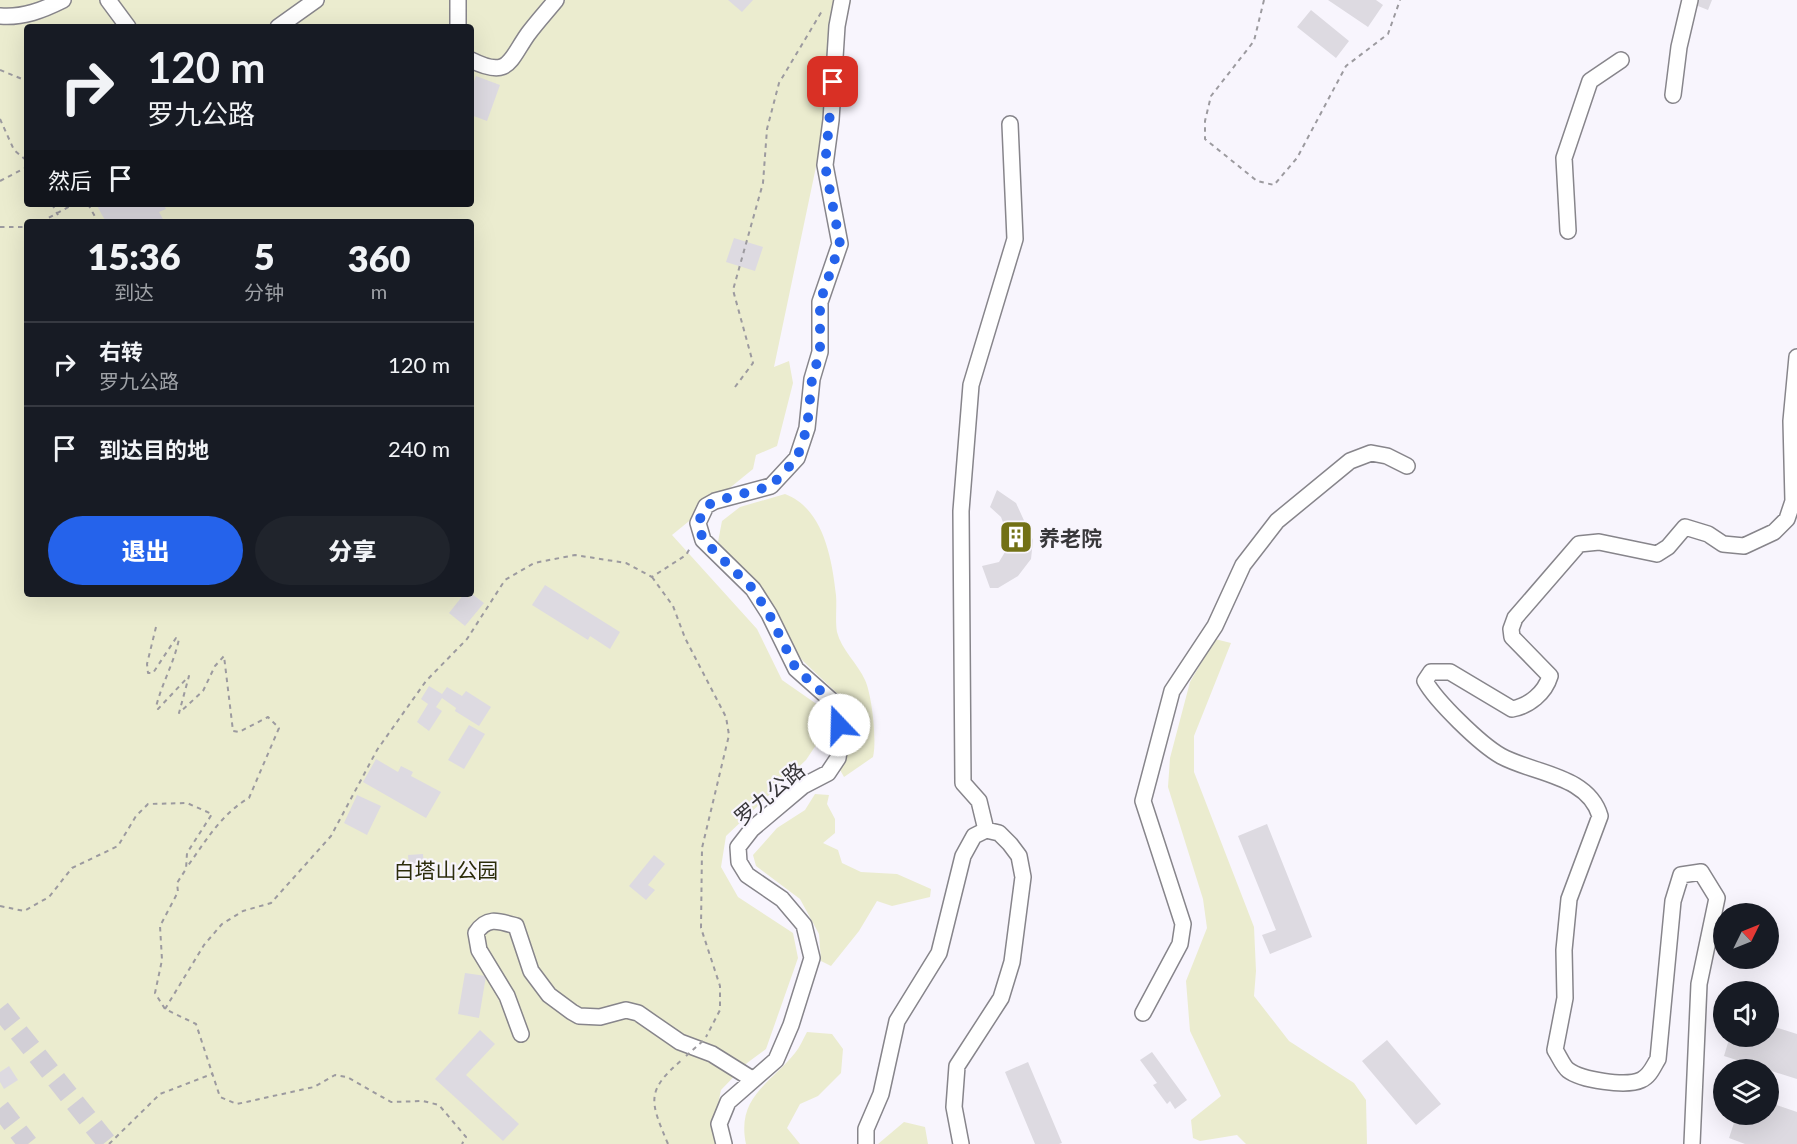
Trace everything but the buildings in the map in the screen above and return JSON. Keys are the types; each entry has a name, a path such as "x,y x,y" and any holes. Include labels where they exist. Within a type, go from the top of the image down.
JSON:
{"street":[{"path":"0,16 16,17 44,10 63,0"},
{"path":"108,0 126,24"},
{"path":"282,24 316,0"},
{"path":"458,0 458,24"},
{"path":"474,62 489,69 507,66 556,0"},
{"path":"698,523 706,506 716,501 771,486 797,458 807,428 812,379 820,352 820,302 840,244 825,165 837,26 842,0"},
{"path":"1673,95 1679,47 1690,0"},
{"path":"1568,231 1564,158 1590,81 1620,60"},
{"path":"986,830 979,801 963,783 961,512 971,385 1015,239 1010,124"},
{"path":"1692,1144 1699,984 1717,898 1701,872 1681,875 1672,901 1658,1059 1649,1074 1640,1080 1622,1084 1585,1077 1568,1070 1555,1050 1564,998 1563,950 1569,899 1600,816 1596,804 1581,787 1499,755 1435,699 1425,681 1431,672 1450,672 1512,709 1523,707 1539,694 1546,687 1550,676 1512,637 1511,629 1515,618 1580,544 1599,542 1657,554 1668,547 1685,527 1708,534 1723,544 1744,546 1774,532 1787,519 1793,501 1791,422 1797,357"},
{"path":"1143,1013 1180,944 1182,924 1143,801 1172,691 1215,626 1243,565 1277,521 1350,461 1371,453 1386,456 1407,466"},
{"name":"罗九公路","path":"698,523 703,540 753,589 769,614 796,669 832,701 839,725 838,758 828,773 803,786 752,829 738,847 739,862 747,875 782,899 804,925 812,958 791,1025 776,1060 728,1102 719,1124 724,1144"},
{"path":"866,1144 866,1129 881,1094 897,1021 939,953 963,856 974,836 986,830 999,833 1010,844 1019,856 1023,877 1012,962 1001,998 957,1066 954,1107 961,1144"},
{"path":"521,1034 507,996 479,950 476,933 482,924 490,921 516,926 531,971 549,995 572,1012 579,1016 600,1017 626,1010 638,1013 680,1042 711,1054 752,1079"}],"path":[{"path":"1264,0 1254,41 1211,96 1205,121 1205,139 1257,181 1274,185 1297,158 1346,66 1389,34 1400,0"},
{"path":"735,387 753,363 733,290 763,183 767,129 779,83 822,10"},
{"path":"0,70 24,80"},
{"path":"0,119 14,150 24,158"},
{"path":"0,129 5,128"},
{"path":"0,181 24,169"},
{"path":"54,207 58,215"},
{"path":"48,219 70,207"},
{"path":"0,227 24,226"},
{"path":"652,577 686,555 693,541 694,523 698,523"},
{"path":"165,1009 204,945 222,924 243,911 271,903 331,836 377,750 426,681 467,639 505,580 534,564 575,555 626,563 652,577 673,606 685,638 726,717 729,735 702,848 701,928 720,986 720,1010 705,1039 659,1081 654,1090 654,1109 668,1144"},
{"path":"156,627 147,664 148,673 153,673 176,638 179,639 172,667 162,683 156,706 158,709 189,676 179,713 203,691 215,666 224,656 233,731 239,732 268,717 279,728 249,798 239,803 214,829 177,883 178,892 160,926 162,960 155,993 165,1009 196,1024 220,1097 237,1104 314,1087 335,1075 347,1077 391,1102 423,1101 439,1105 466,1137 462,1144"},
{"path":"0,906 24,911 49,897 72,868 118,846 136,816 148,804 187,803 212,814 187,853 186,869"},
{"path":"109,1144 160,1094 212,1074"}],"green space":[{"name":"白塔山公园","path":"0,0 851,0 774,367 789,361 793,383 777,446 756,455 753,469 672,535 757,629 782,680 818,705 821,728 818,742 806,760 726,836 721,867 738,897 793,933 798,958 766,1049 747,1063 721,1090 713,1129 717,1144 0,1144"},
{"path":"785,494 808,510 823,536 832,566 837,632 865,680 870,696 874,730 873,757 844,777 839,768 849,742 842,698 803,661 788,642 764,592 718,542 722,521 740,507"},
{"path":"1215,639 1231,643 1194,736 1194,772 1254,927 1256,971 1254,996 1289,1041 1354,1083 1366,1100 1367,1144 1246,1144 1237,1135 1200,1141 1193,1138 1191,1120 1221,1096 1190,1031 1186,981 1207,928 1203,899 1168,787 1170,758 1190,682"},
{"path":"815,794 829,795 827,804 835,819 835,833 823,843 838,850 842,863 861,872 897,874 931,889 930,897 892,906 877,901 859,931 831,966 821,961 819,934 800,899 756,866 753,855 777,828 805,810"},
{"path":"807,1032 832,1034 843,1049 841,1073 818,1096 800,1104 787,1128 800,1144 746,1144 744,1128 751,1102 795,1053"},
{"path":"904,1122 925,1127 928,1144 878,1144"}],"tunnel":[{"path":"0,1009 108,1144"},
{"path":"0,1108 28,1144"}],"place":[{"name":"养老院","path":"1016,537"}],"route":[{"path":"833,82 825,165 838,222 840,244 820,302 820,352 812,379 807,428 797,458 785,474 771,486 716,501 706,506 700,514 698,523 703,540 753,589 769,614 796,669 832,701 839,725"}]}
